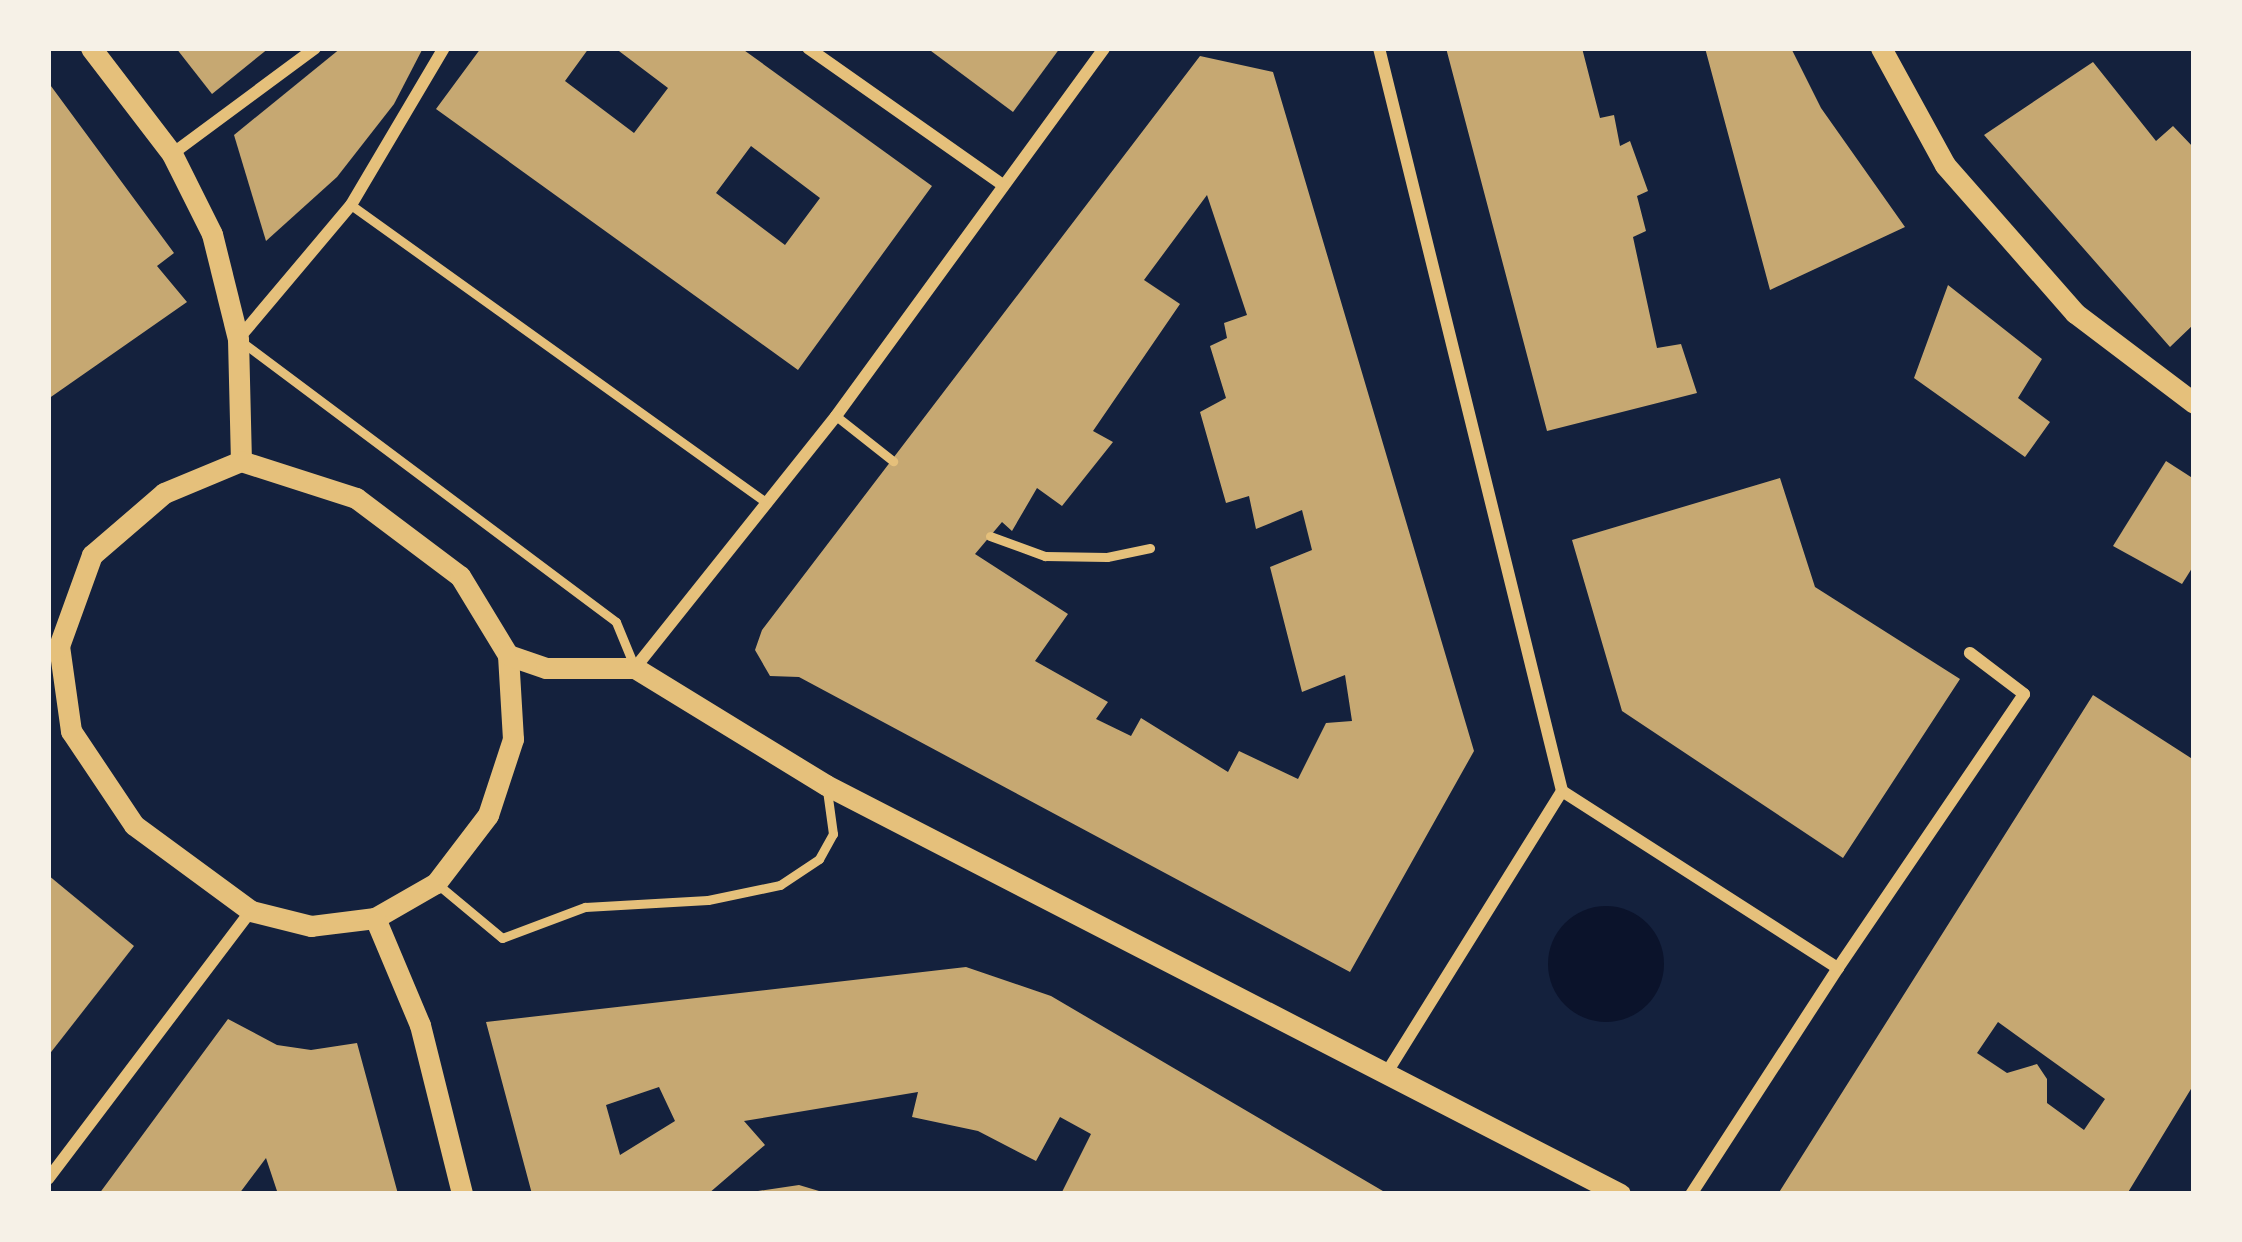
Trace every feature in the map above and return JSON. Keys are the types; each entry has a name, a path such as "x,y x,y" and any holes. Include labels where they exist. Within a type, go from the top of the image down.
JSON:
{"street":[{"path":"91,48 172,154 212,235 238,339 241,461"},
{"path":"172,154 315,48"},
{"path":"238,339 351,205 444,48"},
{"path":"808,48 1003,185"},
{"path":"634,668 836,416 1104,48"},
{"path":"1379,48 1562,790 1838,968"},
{"path":"1882,48 1945,165 2075,313 2194,404"},
{"path":"48,712 71,731 134,825 251,911 311,926 375,918 436,883 488,815 513,739 508,655 460,576 356,498 241,461 164,493 126,520 92,555 54,645 71,731"},
{"path":"1691,1194 2024,694 1970,652"},
{"path":"508,655 546,668 634,668 826,785 1388,1069 1620,1194"},
{"path":"1388,1069 1562,790"},
{"path":"48,1179 251,911"},
{"path":"375,918 420,1025 462,1194"}],"lane":[{"path":"351,205 767,503"},
{"path":"238,339 616,622 634,668"},
{"path":"836,416 893,461"},
{"path":"990,536 1045,556 1150,548"},
{"path":"436,883 502,938 585,907 708,900 780,885 819,859 833,834 826,785"}],"water":[{"path":"1606,906 1628,911 1647,923 1659,942 1664,964 1659,986 1647,1005 1628,1017 1606,1022 1584,1017 1565,1005 1553,986 1548,964 1553,942 1565,923 1584,911"}],"building":[{"path":"176,48 269,48 212,94"},
{"path":"341,48 423,48 394,104 337,177 266,241 234,135"},
{"path":"481,48 589,48 565,81 634,133 668,88 615,48 741,48 932,186 798,370 436,109","holes":["751,146 820,198 785,245 716,193"]},
{"path":"927,48 1060,48 1013,112"},
{"path":"1446,48 1582,48 1600,118 1614,115 1620,146 1630,141 1648,191 1637,196 1646,231 1633,237 1657,348 1681,344 1697,393 1547,431"},
{"path":"1705,48 1791,48 1821,108 1905,227 1770,290"},
{"path":"1200,56 1273,72 1474,751 1350,972 799,677 770,676 755,650 762,630","holes":["1207,195 1247,315 1224,323 1227,338 1210,346 1226,398 1200,412 1226,503 1249,496 1256,529 1302,510 1312,550 1270,567 1302,692 1345,675 1352,721 1326,723 1298,779 1239,751 1228,772 1141,718 1131,736 1096,719 1108,702 1035,661 1068,614 975,554 1002,522 1012,531 1037,488 1062,506 1113,442 1093,431 1180,304 1144,280"]},
{"path":"2093,62 2156,141 2173,126 2194,148 2194,324 2170,347 1984,135"},
{"path":"48,82 174,253 157,266 187,302 48,399"},
{"path":"1948,285 2042,359 2018,398 2050,422 2025,457 1914,378"},
{"path":"2166,461 2194,479 2194,565 2182,584 2113,546"},
{"path":"1780,478 1815,587 1960,679 1843,858 1622,711 1572,540"},
{"path":"2093,695 2194,760 2194,1084 2127,1194 1778,1194","holes":["1998,1022 2105,1099 2084,1130 2047,1103 2047,1079 2037,1064 2007,1073 1977,1053"]},
{"path":"48,875 134,946 48,1056"},
{"path":"966,967 1051,996 1388,1194 1061,1194 1091,1134 1060,1117 1036,1161 978,1131 912,1117 918,1092 744,1121 765,1145 708,1194 532,1194 486,1022","holes":["659,1087 675,1121 620,1155 606,1105"]},
{"path":"228,1019 277,1045 311,1050 357,1043 398,1194 278,1194 266,1158 239,1194 99,1194"},
{"path":"799,1185 829,1194 758,1194 758,1191"}]}
